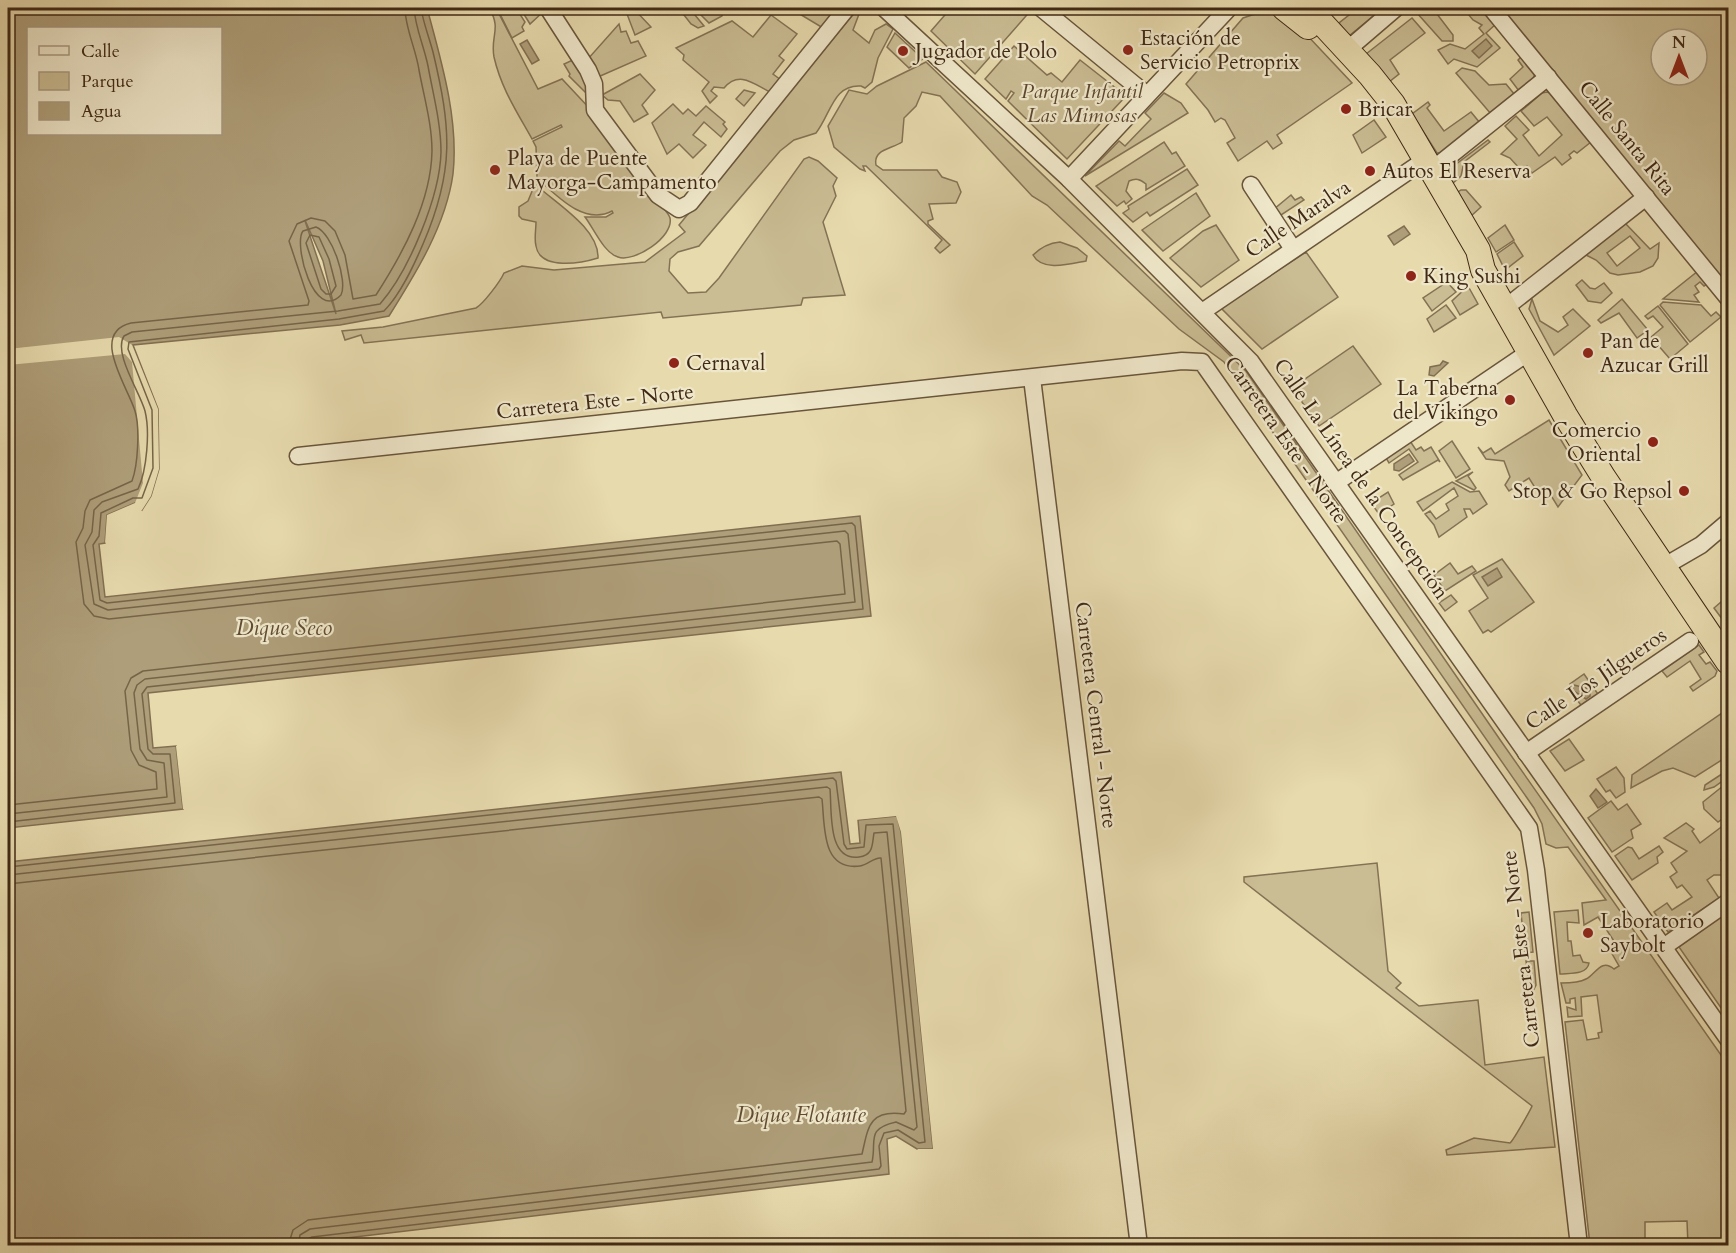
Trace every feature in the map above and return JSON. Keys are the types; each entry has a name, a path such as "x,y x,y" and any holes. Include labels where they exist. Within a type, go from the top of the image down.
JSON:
{"highway":[{"path":"1284,8 1305,14 1368,90 1425,167 1478,250 1483,270 1586,449 1728,662"},
{"path":"1290,8 1305,14 1335,45 1347,50 1393,104 1425,167"}],"street":[{"path":"548,8 588,70 594,84 595,110 658,195 679,209 690,203 847,8"},
{"name":"Calle La Línea de la Concepción","path":"884,8 1069,179 1251,362 1665,946 1728,1039"},
{"path":"1041,8 1147,95"},
{"path":"1069,179 1229,8"},
{"path":"1347,50 1396,8"},
{"name":"Calle Santa Rita","path":"1491,8 1728,298"},
{"name":"Calle Maralva","path":"1202,312 1293,249 1425,167 1548,77"},
{"path":"1251,185 1293,249"},
{"path":"1504,308 1646,196"},
{"path":"1337,482 1529,352"},
{"name":"Carretera Este - Norte","path":"298,456 1182,361 1198,361 1207,366 1529,828 1536,870 1579,1245"},
{"name":"Carretera Central - Norte","path":"1032,378 1115,1058"},
{"path":"1663,567 1701,545 1728,522"},
{"name":"Calle Los Jilgueros","path":"1526,753 1690,641"},
{"path":"1665,946 1728,902"},
{"path":"1115,1058 1114,1082 1133,1245"},
{"path":"1115,1058 1123,1101 1139,1245"}],"green space":[{"path":"489,8 496,8 538,89 562,79 592,111 668,213 670,225 666,233 652,247 625,258 613,255 604,246 585,217 606,217 613,213 612,211 602,215 581,212 562,200 537,178 536,147 533,141 562,127 561,125 532,139 510,100 497,68 493,50 495,22"},
{"path":"497,8 516,8 525,22 522,27 524,31 512,38"},
{"path":"520,8 540,8 543,12 530,24"},
{"path":"633,8 651,27 635,35 627,14"},
{"path":"694,8 724,8 722,16 709,23"},
{"path":"802,8 817,12 821,8 840,8 823,28 798,13"},
{"path":"951,8 1033,8 975,74 931,31"},
{"path":"1358,8 1383,8 1349,36 1339,23"},
{"path":"1463,8 1482,8 1496,24 1486,33 1500,48 1477,67 1454,59 1448,64 1438,50 1450,44 1465,49 1484,34 1479,28 1482,25 1473,20"},
{"path":"1491,8 1728,8 1728,298"},
{"path":"690,9 704,26 698,28 691,24 684,15"},
{"path":"1270,9 1305,33 1352,83 1277,135 1282,143 1273,149 1267,141 1238,161 1227,143 1235,138 1225,120 1221,118 1215,122 1186,84 1243,18"},
{"path":"855,12 859,14 853,30 869,43 875,30 886,24 893,29 878,58 872,82 865,88 852,87 838,95 816,133 794,140 780,151 699,246 678,252 670,259 669,271 688,293 706,292 719,278 804,159 809,157 818,161 837,178 833,186 836,196 823,222 845,295 803,298 801,305 663,318 661,312 364,343 361,335 345,340 342,331 383,327 476,308 504,273 522,266 554,270 645,262 685,232 679,225"},
{"path":"1417,13 1437,14 1453,35 1453,41 1442,41"},
{"path":"771,15 797,34 779,56 784,60 773,74 781,80 770,92 747,80 735,80 724,88 714,87 711,91 717,96 710,103 702,91 709,82 683,60 684,55 676,48 732,21 753,37"},
{"path":"1412,18 1425,33 1390,60 1399,74 1389,82 1366,54"},
{"path":"619,24 621,32 626,31 631,43 638,41 646,56 598,77 587,60"},
{"path":"895,33 923,59 909,68 887,47"},
{"name":"Parque Infantil Las Mimosas","path":"1014,46 1047,75 1051,73 1062,82 1080,60 1126,96 1067,159 1008,101 1014,93 1011,91 1006,99 985,79"},
{"path":"1522,56 1535,73 1533,80 1519,91 1510,79 1523,67 1518,60"},
{"path":"575,59 588,79 586,93 569,76 564,64"},
{"path":"926,62 1246,371 1728,1065 1728,1245 1688,1245 1687,1221 1645,1222 1645,1245 1590,1245 1565,1022 1583,1020 1587,1040 1599,1038 1598,1033 1602,1032 1597,995 1581,997 1582,1016 1568,1017 1567,1007 1576,1010 1575,998 1570,999 1570,1003 1566,1003 1561,983 1583,980 1602,966 1606,965 1614,969 1619,966 1611,952 1618,947 1598,917 1584,925 1582,903 1606,900 1568,847 1556,848 1546,844 1542,824 1534,808 1224,362 1179,329 1047,205 1032,196 940,96 922,92 916,106 904,118 902,142 880,153 877,156 876,165 883,170 937,170 942,177 957,182 961,192 956,203 929,204 933,219 928,221 928,224 950,245 940,253 935,248 942,240 866,166 863,166 865,171 860,169 834,147 828,126 849,90 867,94 877,86"},
{"path":"1462,68 1475,71 1489,85 1506,84 1515,95 1491,114 1456,73"},
{"path":"640,74 655,90 642,105 648,114 634,122 620,101 608,100 602,95"},
{"path":"744,90 755,93 744,106 736,99"},
{"path":"1547,92 1591,142 1577,153 1574,151 1569,155 1571,158 1562,165 1555,157 1532,173 1527,166 1521,170 1510,158 1501,154 1517,139 1505,126 1516,116 1529,130 1523,135 1539,156 1562,135 1547,117 1534,126 1521,111 1542,93"},
{"path":"1164,93 1181,103 1188,113 1085,176 1119,141 1125,146 1151,119 1145,113"},
{"path":"1428,102 1430,105 1427,108 1444,131 1471,112 1480,123 1442,153 1437,153 1412,114"},
{"path":"673,104 683,114 688,109 696,116 706,106 725,122 723,124 727,129 721,137 704,122 693,135 706,145 693,158 679,144 667,154 652,123"},
{"path":"1374,120 1386,137 1362,153 1353,135"},
{"path":"1488,140 1490,142 1464,162 1461,176 1453,183 1447,171"},
{"path":"1164,142 1172,154 1176,152 1185,166 1146,190 1146,184 1142,181 1136,179 1129,181 1126,191 1132,199 1126,204 1124,201 1117,206 1096,186"},
{"path":"1187,169 1198,185 1150,216 1147,212 1133,222 1123,213 1129,209 1128,206"},
{"path":"535,184 584,226 596,247 598,258 563,263 545,259 539,254 535,243 536,222 522,219 519,216 519,207 528,201"},
{"path":"1466,190 1481,207 1471,216 1458,192"},
{"path":"1196,193 1210,216 1163,251 1142,230"},
{"path":"1291,195 1295,200 1301,197 1304,200 1278,217 1273,210"},
{"path":"1625,223 1650,249 1659,243 1658,258 1653,266 1640,272 1618,275 1610,273 1596,260 1586,255","holes":["1630,236 1640,248 1617,266 1607,253"]},
{"path":"1216,225 1239,260 1201,287 1170,258 1203,231"},
{"path":"1505,225 1514,240 1496,252 1488,238"},
{"path":"1060,242 1077,248 1087,256 1086,261 1057,266 1043,264 1033,255 1045,246"},
{"path":"1514,242 1523,256 1505,270 1497,254"},
{"path":"1306,252 1338,297 1262,349 1221,308"},
{"path":"1698,271 1709,283 1704,286 1700,282 1695,286 1699,292 1694,295 1699,302 1663,299"},
{"path":"1582,280 1590,288 1595,289 1604,283 1612,293 1601,303 1588,301 1576,285"},
{"path":"1447,282 1456,292 1432,311 1423,298"},
{"path":"1468,286 1478,304 1460,315 1452,301"},
{"path":"1532,299 1540,321 1558,332 1568,325 1563,317 1573,309 1590,326 1554,355 1529,309"},
{"path":"1622,299 1648,330 1637,338 1619,313 1601,323 1598,320"},
{"path":"1663,302 1701,305 1711,316 1716,312 1721,317 1690,342 1660,305"},
{"path":"1446,305 1456,318 1434,332 1427,319"},
{"path":"1658,306 1688,344 1670,359 1651,337 1663,327 1653,316 1648,319 1645,316"},
{"path":"1353,346 1381,384 1319,426 1292,388"},
{"path":"1549,420 1582,475 1558,507 1547,489 1539,494 1529,478 1509,491 1505,485 1510,477 1504,461 1486,459 1478,447 1483,453 1491,448 1495,454"},
{"path":"1410,441 1416,450 1421,447 1424,451 1431,447 1440,462 1438,460 1403,480 1399,475 1418,462 1409,449 1389,463 1386,458"},
{"path":"1452,441 1470,469 1456,478 1439,451"},
{"path":"1473,472 1468,476 1476,488 1474,490 1456,481"},
{"path":"1452,482 1470,492 1479,491 1487,504 1473,514 1470,509 1464,509 1467,517 1439,537 1434,525 1425,514 1430,511 1436,519 1449,510 1446,504 1458,496 1454,488 1423,511 1417,502"},
{"path":"1388,492 1394,504 1379,514 1371,503"},
{"path":"1502,559 1534,602 1491,632 1488,630 1483,633 1469,611 1488,598 1473,575"},
{"path":"1450,563 1458,574 1472,566 1476,571 1445,591 1434,575"},
{"path":"1451,595 1457,602 1445,611 1439,603"},
{"path":"1728,596 1728,627 1714,608"},
{"path":"1699,645 1704,652 1699,655 1706,664 1710,662 1717,671 1715,676 1693,691 1690,687 1701,679 1690,661 1667,677 1662,671"},
{"path":"1584,674 1600,697 1583,708 1570,690 1570,684"},
{"path":"1728,709 1728,756 1695,777 1673,768 1662,771 1631,788 1632,775"},
{"path":"1569,739 1584,760 1565,771 1550,751"},
{"path":"1616,767 1624,778 1625,792 1616,798 1610,790 1606,792 1597,779"},
{"path":"1728,770 1728,777 1714,787 1704,790 1705,785"},
{"path":"1728,782 1728,815 1718,822 1704,809 1703,802"},
{"path":"1611,801 1618,810 1627,804 1641,824 1631,830 1633,838 1612,852 1588,818"},
{"path":"1728,822 1728,839 1722,847 1726,856 1721,860 1724,863 1728,860 1728,875 1714,875 1707,880 1719,898 1668,932 1654,912 1667,903 1672,910 1692,897 1682,885 1677,888 1670,877 1677,872 1671,863 1687,851 1664,838 1686,823 1694,829 1692,831 1700,843"},
{"path":"1659,846 1663,852 1657,857 1658,863 1632,880 1615,856 1628,847 1632,848 1639,859"},
{"path":"1377,863 1388,971 1401,983 1396,988 1419,1006 1478,1000 1485,1065 1544,1057 1555,1147 1447,1155 1446,1150 1474,1138 1510,1143 1532,1106 1244,882 1244,877"},
{"path":"1578,910 1579,923 1567,922 1568,941 1571,941 1573,956 1580,955 1583,962 1589,963 1588,967 1582,971 1560,974 1554,912"},
{"path":"1529,912 1533,952 1525,953 1521,913"},
{"path":"1728,912 1728,1018 1679,947"},
{"path":"1526,961 1534,961 1536,985 1531,995"}],"water":[{"name":"Dique Seco","path":"8,8 427,8 448,90 454,153 453,174 444,212 419,266 389,316 340,325 133,345 158,409 159,469 151,496 142,510 135,503 107,515 105,543 99,544 105,597 860,516 871,616 148,693 153,748 176,746 183,809 8,828","holes":["305,220 323,261 336,314"]},
{"path":"1486,39 1492,46 1479,58 1472,51"},
{"path":"527,40 539,60 532,64 520,44"},
{"path":"1404,226 1410,234 1394,245 1388,236"},
{"path":"1443,361 1448,363 1434,376 1429,375 1430,367 1440,365"},
{"path":"1409,454 1414,461 1399,471 1394,470 1394,464"},
{"path":"1497,568 1502,577 1488,586 1482,577"},
{"path":"1574,685 1590,689 1590,696 1586,699 1572,690"},
{"name":"Dique Flotante","path":"841,772 850,844 860,843 858,820 897,816 901,832 933,1149 917,1149 896,1136 887,1139 889,1174 287,1245 8,1245 8,862"},
{"path":"1596,789 1607,802 1598,808 1590,796"}],"pier":[{"path":"119,337 132,345 158,409 159,469 151,496 142,510 139,512 135,507 110,517 108,541 105,543 107,515 135,503 143,483 132,362 125,354 8,365 8,349"},
{"path":"176,746 179,746 186,809 183,809"},
{"path":"897,813 904,832 936,1149 933,1152 921,1152 917,1149 933,1149 901,832 896,816 855,820 857,817"}],"place":[{"name":"Estación de Servicio Petroprix","path":"1128,50"},
{"name":"Jugador de Polo","path":"903,51"},
{"name":"Bricar","path":"1346,109"},
{"name":"Playa de Puente Mayorga-Campamento","path":"495,170"},
{"name":"Autos El Reserva","path":"1370,171"},
{"name":"King Sushi","path":"1411,276"},
{"name":"Pan de Azucar Grill","path":"1588,353"},
{"name":"Cernaval","path":"674,363"},
{"name":"La Taberna del Vikingo","path":"1510,400"},
{"name":"Comercio Oriental","path":"1653,442"},
{"name":"Stop & Go Repsol","path":"1684,491"},
{"name":"Laboratorio Saybolt","path":"1588,933"}]}
